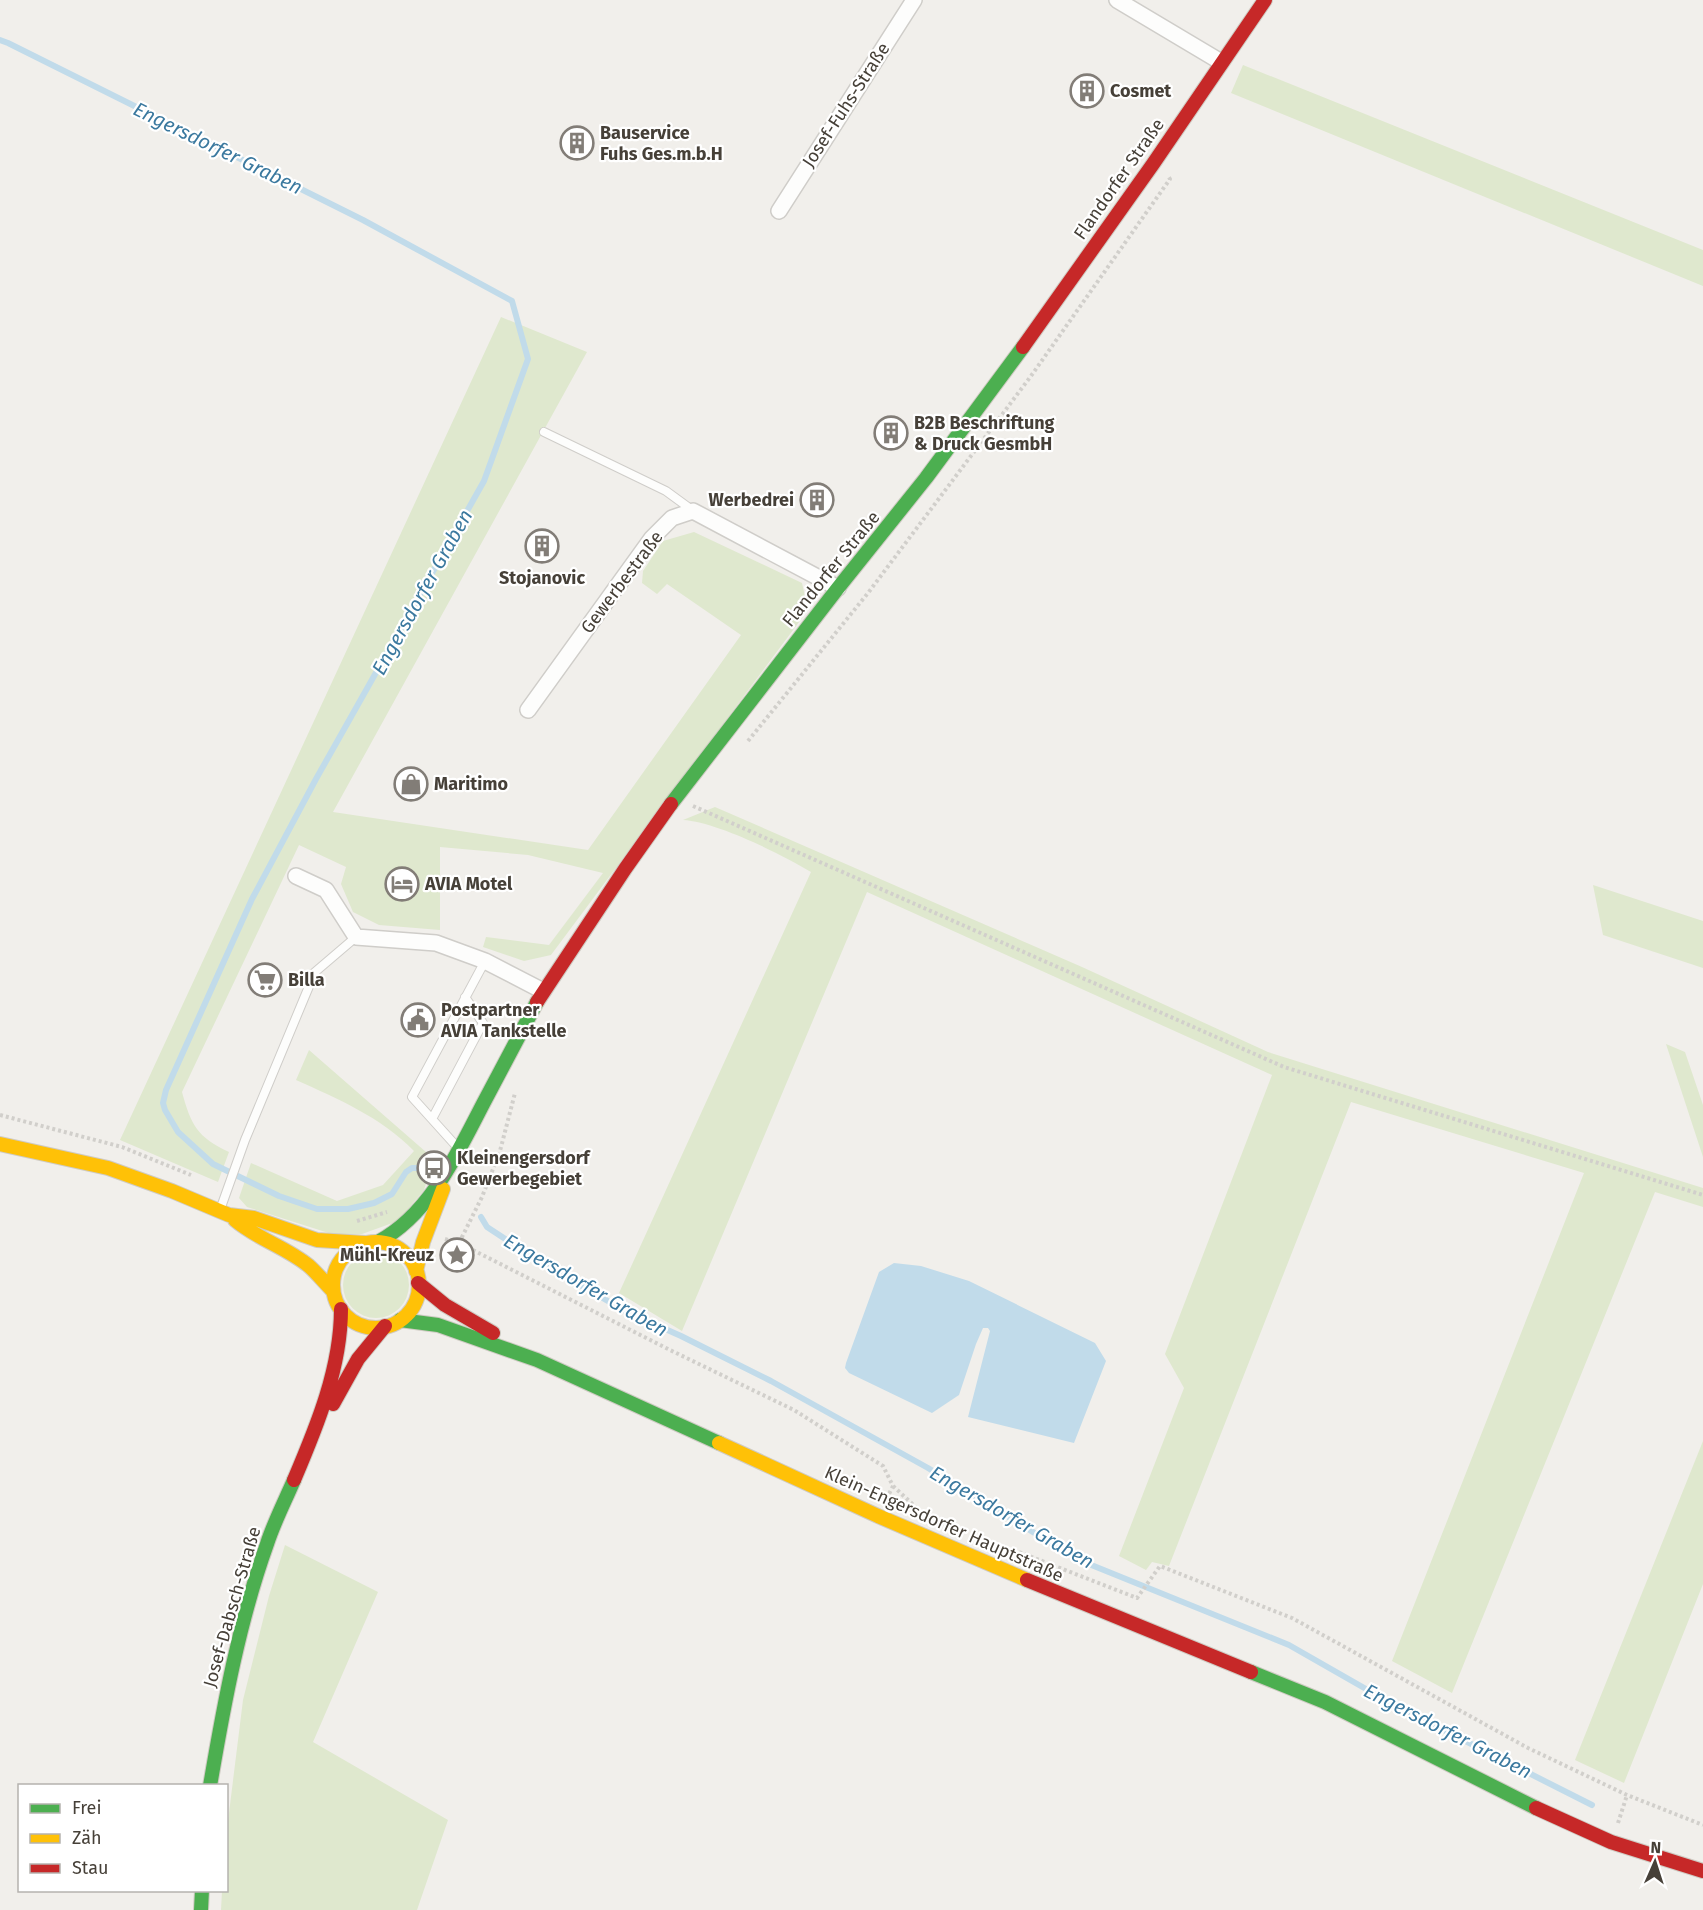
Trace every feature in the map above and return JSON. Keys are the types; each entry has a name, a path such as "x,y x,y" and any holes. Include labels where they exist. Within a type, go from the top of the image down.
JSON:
{"main road":[{"name":"Flandorfer Straße","path":"371,1243 393,1234 407,1222 447,1173 543,991 625,869 677,796 838,588 920,487 1018,354 1153,164 1265,0"},
{"path":"0,1144 108,1168 224,1213 254,1218 317,1240 371,1243 402,1251 410,1258 417,1277 445,1305 537,1360"},
{"name":"Flandorfer Straße","path":"417,1277 426,1233 439,1203 447,1173"},
{"path":"224,1213 249,1232 308,1265 332,1290"},
{"path":"371,1243 350,1250 342,1258 335,1272 332,1290 334,1300 348,1318 370,1327 385,1326 400,1320 415,1301 417,1277"},
{"name":"Josef-Dabsch-Straße","path":"210,1784 227,1686 256,1579 280,1510 309,1444 337,1357 341,1332 341,1309"},
{"path":"400,1320 430,1323 449,1328 537,1360"},
{"name":"Josef-Dabsch-Straße","path":"309,1444 358,1359 385,1326"},
{"name":"Klein-Engersdorfer Hauptstraße","path":"537,1360 878,1516 1081,1603 1325,1702 1502,1792 1611,1842 1703,1871"},
{"path":"201,1910 202,1892"}],"street":[{"name":"Josef-Fuhs-Straße","path":"779,211 914,0"},
{"path":"1117,0 1221,62"},
{"path":"693,511 838,588"},
{"name":"Gewerbestraße","path":"528,710 652,538 672,518 693,511"},
{"path":"296,876 326,890 356,937 436,943 485,961 543,991"}],"lane":[{"path":"544,432 666,491 693,511"},
{"path":"224,1213 236,1165 315,972 356,937"},
{"path":"460,1150 412,1097 485,961"},
{"path":"432,1119 483,1023 465,997"}],"path":[{"path":"677,796 1284,1067 1703,1195"},
{"path":"687,809 695,806"},
{"path":"459,1244 482,1197 500,1151 513,1096 518,1087"},
{"path":"348,1224 387,1212 407,1222"},
{"path":"426,1233 459,1244 794,1410 883,1466 893,1486 925,1515"},
{"path":"878,1516 893,1486"},
{"path":"1014,1550 1137,1598 1160,1566 1292,1618 1528,1748 1627,1795 1703,1825"},
{"path":"1611,1842 1627,1795"}],"green space":[{"path":"1243,65 1703,250 1703,286 1231,93"},
{"path":"501,317 587,352 333,812 588,850 741,635 667,584 657,594 642,583 643,571 663,541 694,532 802,583 808,610 551,955 524,961 483,947 486,937 549,945 603,873 528,855 440,847 440,930 379,925 353,912 341,884 346,867 299,845 182,1092 192,1122 197,1129 209,1141 229,1152 218,1182 120,1140"},
{"path":"715,807 1082,967 1268,1052 1703,1188 1703,1207 1655,1192 1452,1693 1392,1661 1584,1173 1351,1102 1169,1566 1152,1562 1146,1570 1119,1556 1184,1388 1165,1354 1272,1075 867,892 682,1331 619,1293 811,872 766,848 731,833 713,826 683,820"},
{"path":"1593,885 1703,921 1703,968 1603,935"},
{"path":"1666,1044 1685,1052 1703,1105 1703,1157"},
{"path":"309,1050 434,1159 424,1190 398,1221 362,1234 335,1235 247,1207 239,1198 251,1163 337,1201 383,1185 414,1151 388,1128 343,1102 296,1080"},
{"path":"376,1252 388,1255 399,1262 406,1273 409,1285 406,1297 399,1308 388,1315 376,1318 364,1315 353,1308 346,1297 343,1285 346,1273 353,1262 364,1255"},
{"path":"1703,1441 1703,1584 1624,1783 1575,1760"},
{"path":"285,1545 378,1592 313,1742 448,1820 417,1910 221,1910 222,1892 228,1892 228,1821 243,1700 269,1596"}],"water":[{"path":"894,1263 921,1266 969,1281 1095,1343 1106,1361 1074,1443 968,1417 990,1331 988,1328 983,1328 976,1344 959,1395 932,1413 849,1373 845,1368 846,1363 879,1272"}],"waterway":[{"name":"Engersdorfer Graben","path":"0,40 363,220 512,301 528,359 484,481 316,779 252,899 166,1090 163,1103 178,1132 213,1164 279,1196 317,1209 348,1209 374,1203 392,1194 406,1172 412,1168 426,1168"},
{"name":"Engersdorfer Graben","path":"481,1217 487,1227 540,1262 627,1312 771,1381 928,1468 1079,1560 1289,1645 1394,1705 1592,1805"}],"traffic: fast":[{"path":"671,804 926,478 1023,347"},
{"path":"378,1242 413,1216 440,1181 463,1143 537,1002"},
{"path":"400,1320 438,1325 537,1360 719,1443"},
{"path":"210,1784 227,1694 248,1603 270,1536 294,1480"},
{"path":"1251,1672 1325,1702 1536,1808"},
{"path":"201,1910 202,1892"}],"traffic: slow":[{"path":"0,1144 108,1168 229,1215 254,1218 317,1240 365,1243"},
{"path":"416,1271 423,1242 443,1189"},
{"path":"235,1220 253,1233 300,1259 332,1290"},
{"path":"376,1242 392,1246 406,1255 415,1269 419,1285 415,1301 406,1315 392,1324 376,1328 360,1324 346,1315 337,1301 333,1285 337,1269 346,1255 360,1246 376,1242"},
{"path":"719,1443 878,1516 1027,1580"}],"traffic: jam":[{"path":"1023,347 1153,164 1265,0"},
{"path":"537,1002 671,804"},
{"path":"418,1283 445,1305 493,1333"},
{"path":"294,1480 319,1418 332,1375 337,1353 341,1309"},
{"path":"333,1404 358,1359 385,1326"},
{"path":"1027,1580 1251,1672"},
{"path":"1536,1808 1611,1842 1703,1871"}],"place":[{"name":"Cosmet","path":"1087,91"},
{"name":"Bauservice Fuhs Ges.m.b.H","path":"577,143"},
{"name":"B2B Beschriftung & Druck GesmbH","path":"891,433"},
{"name":"Werbedrei","path":"817,500"},
{"name":"Stojanovic","path":"542,546"},
{"name":"Maritimo","path":"411,784"},
{"name":"AVIA Motel","path":"402,884"},
{"name":"Billa","path":"265,980"},
{"name":"Postpartner AVIA Tankstelle","path":"418,1020"},
{"name":"Kleinengersdorf Gewerbegebiet","path":"434,1168"},
{"name":"Mühl-Kreuz","path":"457,1255"}]}
